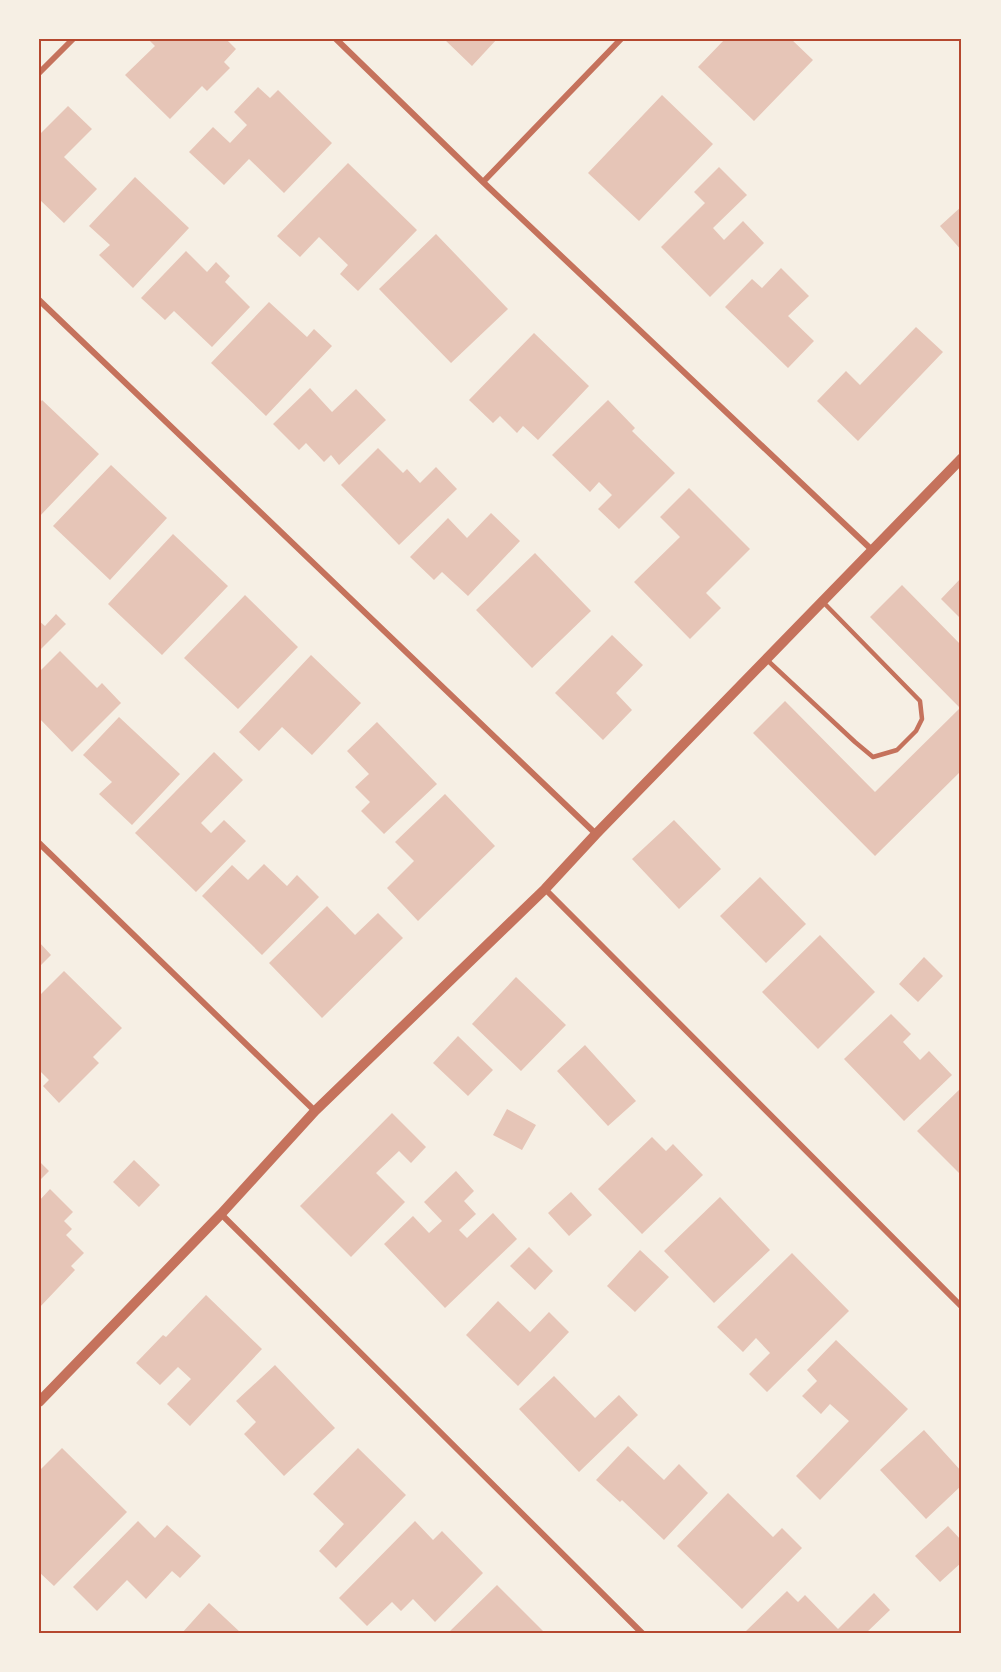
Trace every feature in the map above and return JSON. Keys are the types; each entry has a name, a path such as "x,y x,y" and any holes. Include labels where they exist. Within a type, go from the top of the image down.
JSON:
{"street":[{"path":"39,73 73,39"},
{"path":"336,39 483,182 872,550"},
{"path":"483,182 621,39"},
{"path":"39,300 596,834"},
{"path":"39,1402 221,1214 315,1111 545,889 962,458"},
{"path":"39,843 315,1111"},
{"path":"545,889 962,1307"},
{"path":"221,1214 642,1633"}],"lane":[{"path":"766,659 873,757 897,750 916,731 922,719 920,701 822,601"}],"building":[{"path":"148,39 226,39 236,49 224,62 230,68 207,91 202,86 170,119 125,75 155,46"},
{"path":"444,39 497,39 472,66"},
{"path":"725,39 791,39 813,60 754,121 698,67"},
{"path":"258,87 270,98 278,90 332,143 284,193 249,159 224,185 189,152 213,127 230,143 247,125 234,112"},
{"path":"662,95 713,144 639,221 588,173"},
{"path":"68,106 92,129 64,157 97,189 64,223 39,199 39,135"},
{"path":"348,163 417,230 358,291 340,274 348,265 319,237 300,257 277,236"},
{"path":"719,167 747,195 713,228 724,240 743,221 764,243 710,297 661,247 705,203 694,192"},
{"path":"135,177 189,228 133,288 99,255 110,245 89,226"},
{"path":"962,206 962,251 940,226"},
{"path":"436,234 508,309 451,363 379,289"},
{"path":"186,251 207,272 216,262 230,276 225,282 250,307 212,347 174,311 165,320 141,298"},
{"path":"781,268 809,296 788,316 814,341 788,368 725,307 752,279 762,288"},
{"path":"269,302 307,337 314,329 332,346 266,416 211,363"},
{"path":"916,327 943,352 858,441 817,401 846,371 860,385"},
{"path":"534,333 589,386 538,440 523,426 517,433 500,416 493,423 469,400"},
{"path":"310,388 332,412 356,389 386,420 339,465 331,455 324,462 306,443 299,450 273,424"},
{"path":"42,400 99,454 39,517 39,404"},
{"path":"608,400 635,428 632,431 675,473 619,529 598,509 612,495 599,482 590,492 552,455"},
{"path":"378,448 403,473 407,469 420,483 436,467 457,489 399,545 341,485"},
{"path":"111,465 167,518 110,580 53,526"},
{"path":"689,488 750,549 706,593 721,608 690,639 634,582 680,537 660,517"},
{"path":"491,513 520,541 468,596 442,572 434,580 410,557 448,518 467,538"},
{"path":"173,534 228,586 162,655 108,604"},
{"path":"535,553 591,611 532,668 476,610"},
{"path":"962,577 962,620 941,599"},
{"path":"902,585 962,646 962,770 875,856 753,733 785,701 875,792 960,708 870,617"},
{"path":"245,595 298,647 238,709 184,658"},
{"path":"56,614 66,624 39,651 39,621 45,626"},
{"path":"612,635 643,665 616,693 632,710 603,740 555,693"},
{"path":"60,651 97,688 102,683 121,703 72,752 39,718 39,672"},
{"path":"311,655 361,703 312,755 282,727 259,751 239,732"},
{"path":"119,717 180,774 132,825 99,794 112,782 83,755"},
{"path":"377,722 437,784 384,834 361,811 370,802 355,787 369,774 347,751"},
{"path":"214,752 243,780 201,823 211,833 224,820 246,841 196,892 135,833"},
{"path":"445,794 495,846 418,921 387,888 414,861 395,842"},
{"path":"674,820 721,869 679,909 632,859"},
{"path":"264,864 287,886 297,875 319,897 262,955 202,896 232,865 248,880"},
{"path":"760,877 806,924 766,963 720,916"},
{"path":"327,906 355,935 378,913 403,938 322,1018 269,963"},
{"path":"820,935 875,992 818,1049 762,992"},
{"path":"39,942 51,955 39,967"},
{"path":"924,957 943,976 918,1002 899,984"},
{"path":"64,971 122,1028 93,1057 99,1063 59,1103 43,1086 49,1080 39,1070 39,996"},
{"path":"516,977 566,1025 521,1071 472,1024"},
{"path":"891,1014 911,1034 903,1042 920,1060 929,1051 952,1075 904,1121 844,1059"},
{"path":"458,1036 493,1070 468,1096 433,1063"},
{"path":"585,1045 636,1101 608,1126 557,1071"},
{"path":"962,1087 962,1176 917,1131"},
{"path":"507,1109 536,1125 522,1150 493,1135"},
{"path":"392,1113 426,1147 411,1163 399,1151 376,1173 405,1202 351,1257 300,1206"},
{"path":"652,1137 666,1151 673,1144 703,1175 642,1234 598,1189"},
{"path":"134,1160 160,1185 139,1207 113,1182"},
{"path":"39,1161 49,1171 39,1181"},
{"path":"456,1171 474,1191 464,1201 476,1214 459,1230 467,1238 493,1213 517,1239 445,1308 384,1244 413,1216 429,1233 442,1221 424,1202"},
{"path":"50,1189 73,1212 64,1221 72,1229 66,1235 84,1253 71,1266 75,1270 39,1308 39,1201"},
{"path":"571,1192 592,1215 569,1236 548,1213"},
{"path":"720,1197 770,1250 714,1303 664,1251"},
{"path":"529,1247 553,1271 535,1290 510,1266"},
{"path":"640,1250 669,1277 635,1312 607,1286"},
{"path":"792,1253 849,1311 767,1392 749,1374 770,1353 756,1338 743,1352 717,1327"},
{"path":"206,1295 262,1349 190,1426 167,1404 191,1379 178,1367 160,1385 136,1363 163,1335 166,1337"},
{"path":"498,1301 530,1332 549,1312 569,1332 518,1386 466,1335"},
{"path":"836,1340 908,1409 820,1500 796,1476 849,1421 830,1404 821,1414 802,1396 817,1381 807,1370"},
{"path":"275,1365 335,1428 284,1476 244,1434 256,1422 236,1401"},
{"path":"554,1376 595,1418 619,1395 638,1415 579,1472 519,1409"},
{"path":"924,1430 962,1472 962,1485 926,1519 880,1470"},
{"path":"628,1446 664,1480 679,1464 708,1493 664,1540 622,1500 620,1502 596,1480"},
{"path":"62,1448 127,1512 54,1586 39,1572 39,1471"},
{"path":"358,1448 406,1495 336,1568 319,1551 344,1524 313,1494"},
{"path":"728,1493 773,1537 782,1528 802,1548 742,1609 677,1546"},
{"path":"138,1521 155,1538 167,1525 201,1556 180,1578 172,1571 146,1599 127,1580 97,1611 73,1587"},
{"path":"415,1521 433,1540 442,1531 483,1573 435,1622 413,1599 401,1611 392,1602 367,1626 339,1598"},
{"path":"948,1526 962,1541 962,1562 940,1582 915,1556"},
{"path":"497,1585 545,1633 448,1633"},
{"path":"787,1591 798,1602 805,1595 838,1629 874,1593 890,1610 866,1633 744,1633"},
{"path":"209,1603 241,1633 182,1633"}]}
